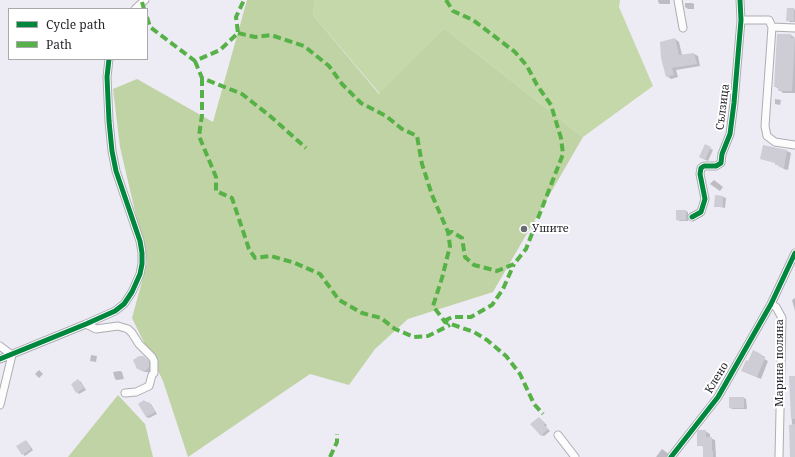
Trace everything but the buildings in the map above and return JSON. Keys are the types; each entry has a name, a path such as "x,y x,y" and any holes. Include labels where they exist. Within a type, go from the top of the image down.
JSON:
{"street":[{"path":"136,8 145,0"},
{"path":"678,0 683,28"},
{"name":"Сълзица","path":"692,217 701,212 705,198 700,174 701,168 704,166 716,166 720,163 730,134 741,20 740,0"},
{"path":"741,20 769,20 772,28 765,126 767,136 775,142 795,145"},
{"path":"772,28 795,28"},
{"path":"0,359 109,314 124,304 134,288 140,274 142,253 140,241 116,171 112,150 107,77 109,60"},
{"name":"Марина поляна","path":"779,457 782,318 776,306 771,304 795,253"},
{"name":"Клено","path":"671,457 718,397 771,304"},
{"path":"86,324 96,329 118,326 128,329 139,344 152,357 154,361 154,373 149,386 136,392 125,393"},
{"path":"0,346 12,355"},
{"path":"0,406 12,355"},
{"path":"558,435 575,457"}],"green space":[{"path":"247,0 315,0 313,15 379,94 444,28 583,137 493,292 408,319 375,349 349,385 310,374 188,457 163,381 132,318 147,263 120,147 113,89 137,79 213,122"},
{"path":"315,0 620,0 619,7 653,86 583,137 444,28 380,94 313,15"},
{"path":"118,395 145,424 153,457 68,457"}],"marked path":[{"path":"148,20 150,27 195,61 220,50 238,33 236,17 244,0"},
{"path":"446,0 453,11 473,20 515,52 527,66 537,85 551,105 561,138 563,154 526,249 514,264 497,271 474,265 465,257 462,238 452,232 448,232"},
{"path":"142,2 144,8"},
{"path":"238,33 255,37 271,35 304,46 329,66 342,84 361,103 386,116 402,129 417,136 422,164 432,195 448,232 450,246 433,306 445,322 474,332 487,340 506,356 520,374 534,404 543,414"},
{"path":"195,61 202,78 242,94 270,116 306,148"},
{"path":"202,78 202,115 199,136 216,177 216,191 232,198 249,249 255,258 271,256 295,263 320,274 339,300 362,313 381,318 395,329 414,337 428,336 450,325"},
{"path":"444,321 452,317 471,317 492,305 503,289 514,264"},
{"path":"330,457 337,442 337,434"}],"cycle path":[{"path":"692,217 701,212 705,199 700,174 701,168 704,166 716,166 721,163 722,154 730,134 741,20 740,0"},
{"path":"0,359 115,311 124,304 132,292 140,274 142,264 140,241 116,171 112,151 107,77 109,60"},
{"path":"671,457 718,397 771,304 795,253"}],"place":[{"name":"Ушите","path":"524,229"}]}
